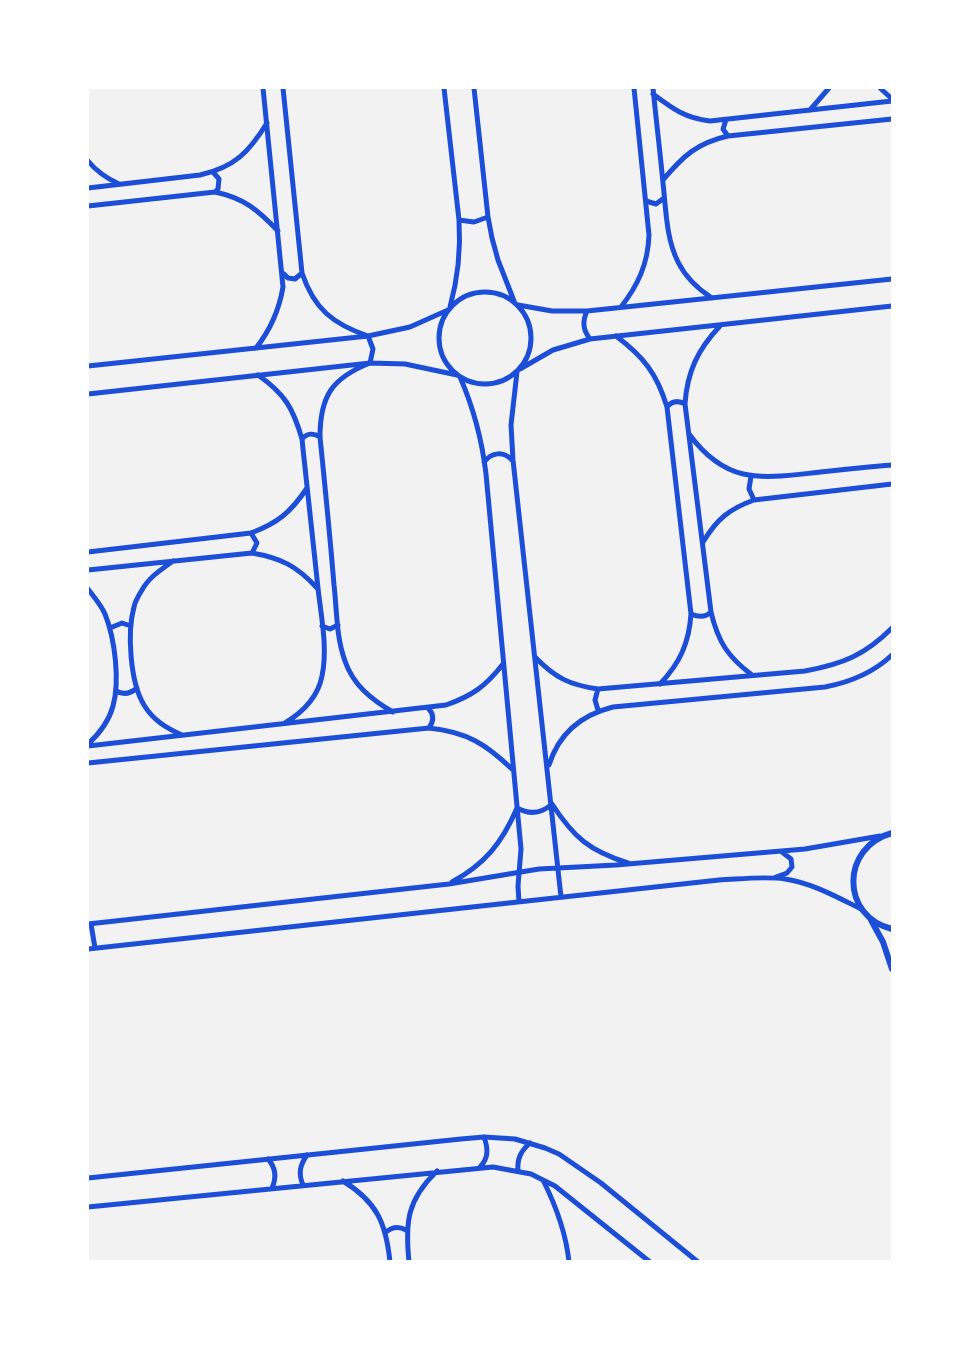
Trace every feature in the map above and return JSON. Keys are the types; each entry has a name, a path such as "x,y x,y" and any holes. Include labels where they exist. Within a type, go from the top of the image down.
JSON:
{"street":[{"path":"256,348 275,319 281,304 284,287 264,88"},
{"path":"283,88 302,273 314,299 324,312 337,322 368,336 373,349 370,363"},
{"path":"444,88 460,220 459,264 449,309"},
{"path":"474,88 488,217 498,260 516,303 525,314 530,325 532,336 531,348 527,359 519,370 511,425 513,460 561,897"},
{"path":"620,307 638,281 645,266 648,251 649,235 634,88"},
{"path":"653,88 664,198 672,249 688,278 712,299"},
{"path":"810,110 829,88"},
{"path":"880,88 892,100"},
{"path":"653,94 681,114 695,119 710,121 892,100"},
{"path":"663,180 685,155 698,146 728,136 892,119"},
{"path":"726,120 723,129 728,136"},
{"path":"88,188 213,172 227,166 250,149 267,123"},
{"path":"88,161 102,175 122,185"},
{"path":"213,172 219,179 218,189 215,192"},
{"path":"88,206 215,192 243,200 255,208 279,232"},
{"path":"646,201 656,204 664,198"},
{"path":"460,220 474,222 488,217"},
{"path":"283,274 288,278 294,279 302,273"},
{"path":"519,902 518,886 521,849 484,462 473,410 459,376 448,366 442,356 439,332 442,320 449,309 459,300 469,294 481,292 493,292 504,295 516,303 552,311 587,311 892,279"},
{"path":"88,394 370,363 405,364 459,376 472,382 490,384 508,379 519,370 554,350 590,339 892,306"},
{"path":"88,366 368,336 410,327 449,309"},
{"path":"587,311 584,318 584,326 590,339"},
{"path":"720,326 708,338 698,353 686,387 685,404 711,612 720,642 729,655 753,675"},
{"path":"616,336 644,360 662,390 667,407 691,614 690,630 686,645 675,666 660,684"},
{"path":"370,363 352,370 336,382 326,398 320,417 320,437 338,625 345,661 353,677 364,692 393,712"},
{"path":"258,375 274,387 288,402 297,420 302,439 322,626 324,662 322,677 316,692 302,710 283,724"},
{"path":"667,407 673,402 685,404"},
{"path":"688,433 700,449 714,462 732,471 750,476 775,477 892,464"},
{"path":"302,439 308,435 320,437"},
{"path":"484,462 498,454 504,454 513,460"},
{"path":"750,476 749,489 754,500"},
{"path":"703,542 712,527 724,515 738,506 754,500 892,484"},
{"path":"88,552 251,533 268,526 284,516 297,503 307,487"},
{"path":"251,533 257,543 252,553"},
{"path":"88,570 252,553 271,556 289,564 305,575 318,589"},
{"path":"174,561 157,572 143,588 134,606 131,626 131,647 137,688 143,704 154,718 167,729 182,735"},
{"path":"88,589 104,612 110,628 116,691 113,707 106,722 97,736 88,745"},
{"path":"691,614 704,616 711,612"},
{"path":"110,628 118,624 131,626"},
{"path":"322,626 330,629 338,625"},
{"path":"535,657 547,670 562,680 580,686 598,689 660,684 805,671 838,664 867,650 892,628"},
{"path":"548,768 553,753 566,733 584,717 598,710 621,706 825,687 858,678 892,655"},
{"path":"88,745 446,705 470,695 492,678 503,664"},
{"path":"116,691 124,694 133,692 137,688"},
{"path":"598,689 595,700 598,710"},
{"path":"428,708 433,720 429,728"},
{"path":"88,764 429,728 467,735 484,744 513,770"},
{"path":"517,808 531,813 546,809 552,804"},
{"path":"552,804 564,823 578,838 611,857 631,864"},
{"path":"449,884 478,865 497,846 517,808"},
{"path":"861,909 855,895 853,881 855,867 861,854 871,843 892,833"},
{"path":"95,948 89,924 449,884 558,867 631,864 780,852 884,836"},
{"path":"773,878 787,873 792,867 792,862 788,855 780,852"},
{"path":"88,949 720,880 773,878 786,879 812,886 861,909 871,919 884,927 892,929"},
{"path":"871,919 883,942 892,969"},
{"path":"480,1167 485,1162 487,1154 484,1137"},
{"path":"88,1178 484,1137 515,1139 530,1142 573,1162 697,1261"},
{"path":"518,1170 517,1162 519,1155 530,1142"},
{"path":"303,1185 300,1172 303,1160 308,1155"},
{"path":"268,1159 272,1164 275,1176 272,1188"},
{"path":"88,1206 493,1167 518,1170 542,1179 567,1194 650,1262"},
{"path":"409,1262 406,1230 409,1213 415,1198 425,1183 437,1171"},
{"path":"542,1179 554,1202 562,1226 570,1262"},
{"path":"342,1181 357,1190 370,1202 379,1216 386,1232 390,1262"},
{"path":"386,1232 393,1228 406,1230"}]}
